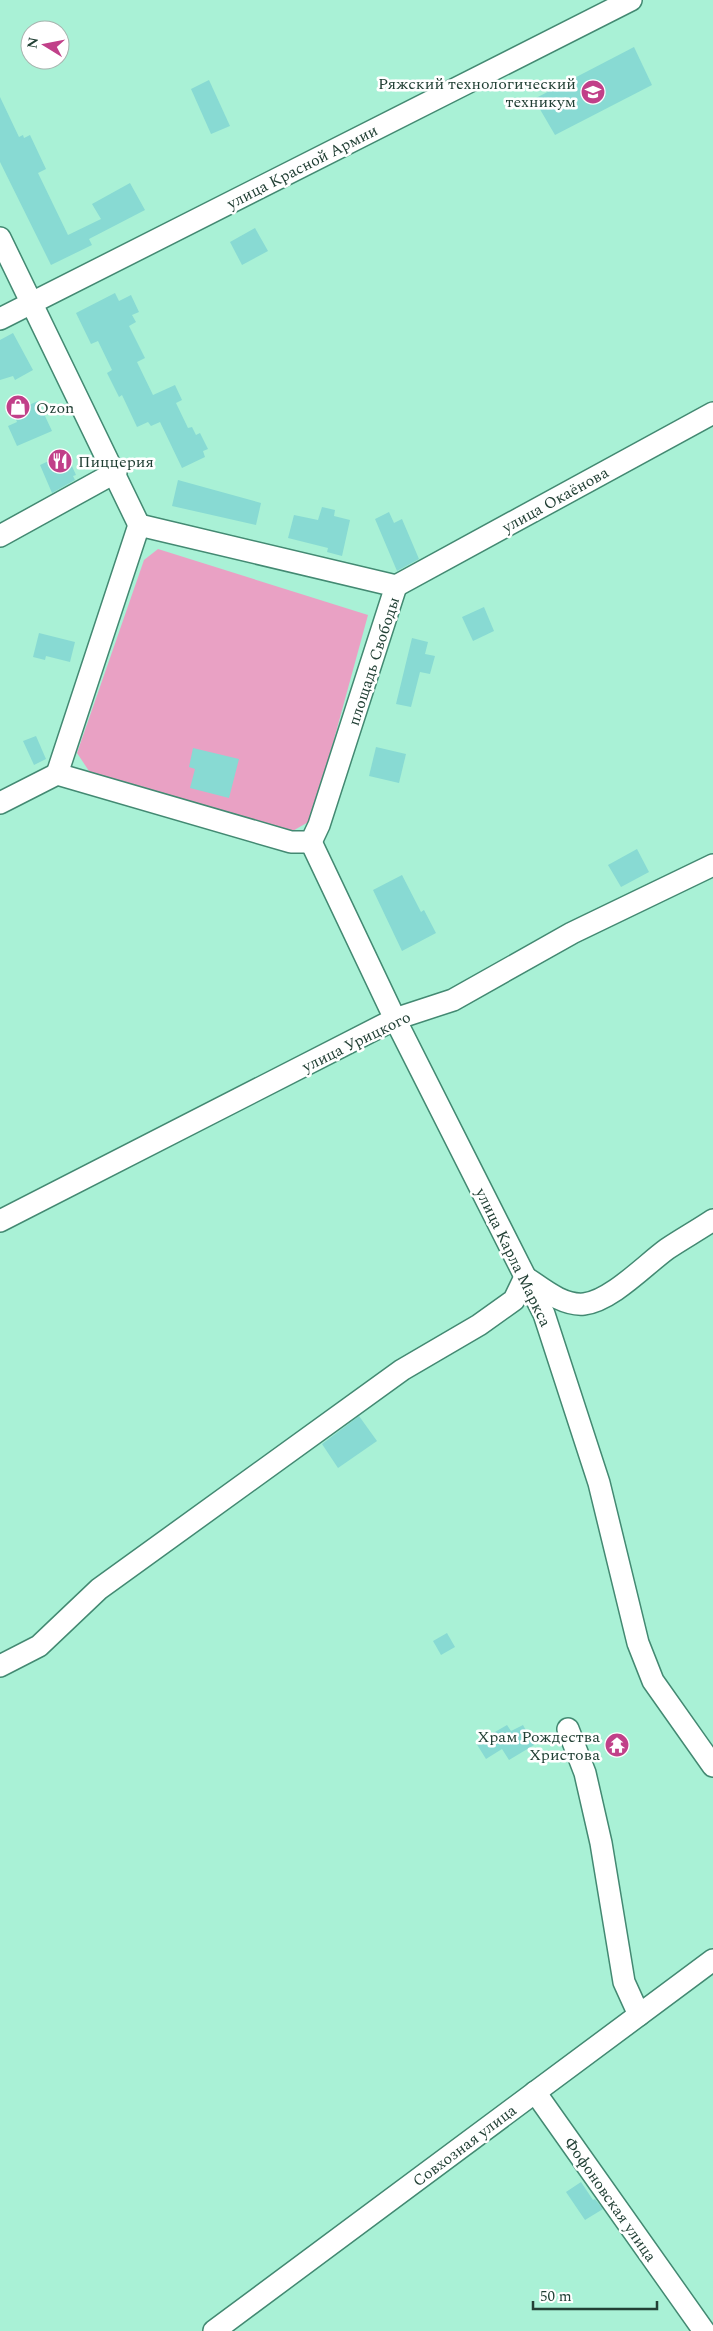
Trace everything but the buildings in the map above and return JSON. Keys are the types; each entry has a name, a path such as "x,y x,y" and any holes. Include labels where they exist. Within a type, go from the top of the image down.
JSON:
{"street":[{"name":"улица Красной Армии","path":"0,319 631,0"},
{"path":"0,238 116,472 139,525 57,774"},
{"name":"улица Окаёнова","path":"396,586 713,413"},
{"path":"0,536 116,472"},
{"name":"площадь Свободы","path":"139,525 396,586 319,825 311,842"},
{"path":"0,803 57,774 291,842 311,842"},
{"name":"улица Карла Маркса","path":"311,842 395,1019 544,1314 600,1483 638,1643 653,1681 713,1766"},
{"name":"улица Урицкого","path":"0,1221 395,1019 453,1000 572,933 713,865"},
{"path":"0,1666 39,1646 99,1589 402,1370 479,1325 514,1300 525,1276 556,1298 583,1304 594,1301 608,1294 667,1249 713,1220"},
{"path":"568,1729 585,1773 601,1843 624,1982 639,2015"},
{"name":"Совхозная улица","path":"214,2331 713,1960"},
{"name":"Фофоновская улица","path":"535,2092 704,2331"}],"shaded area":[{"path":"158,549 368,615 312,820 289,833 91,774 77,753 144,560"}],"place":[{"name":"Ряжский технологический техникум","path":"593,92"},
{"name":"Ozon","path":"18,407"},
{"name":"Пиццерия","path":"60,461"},
{"name":"Храм Рождества Христова","path":"617,1745"}]}
